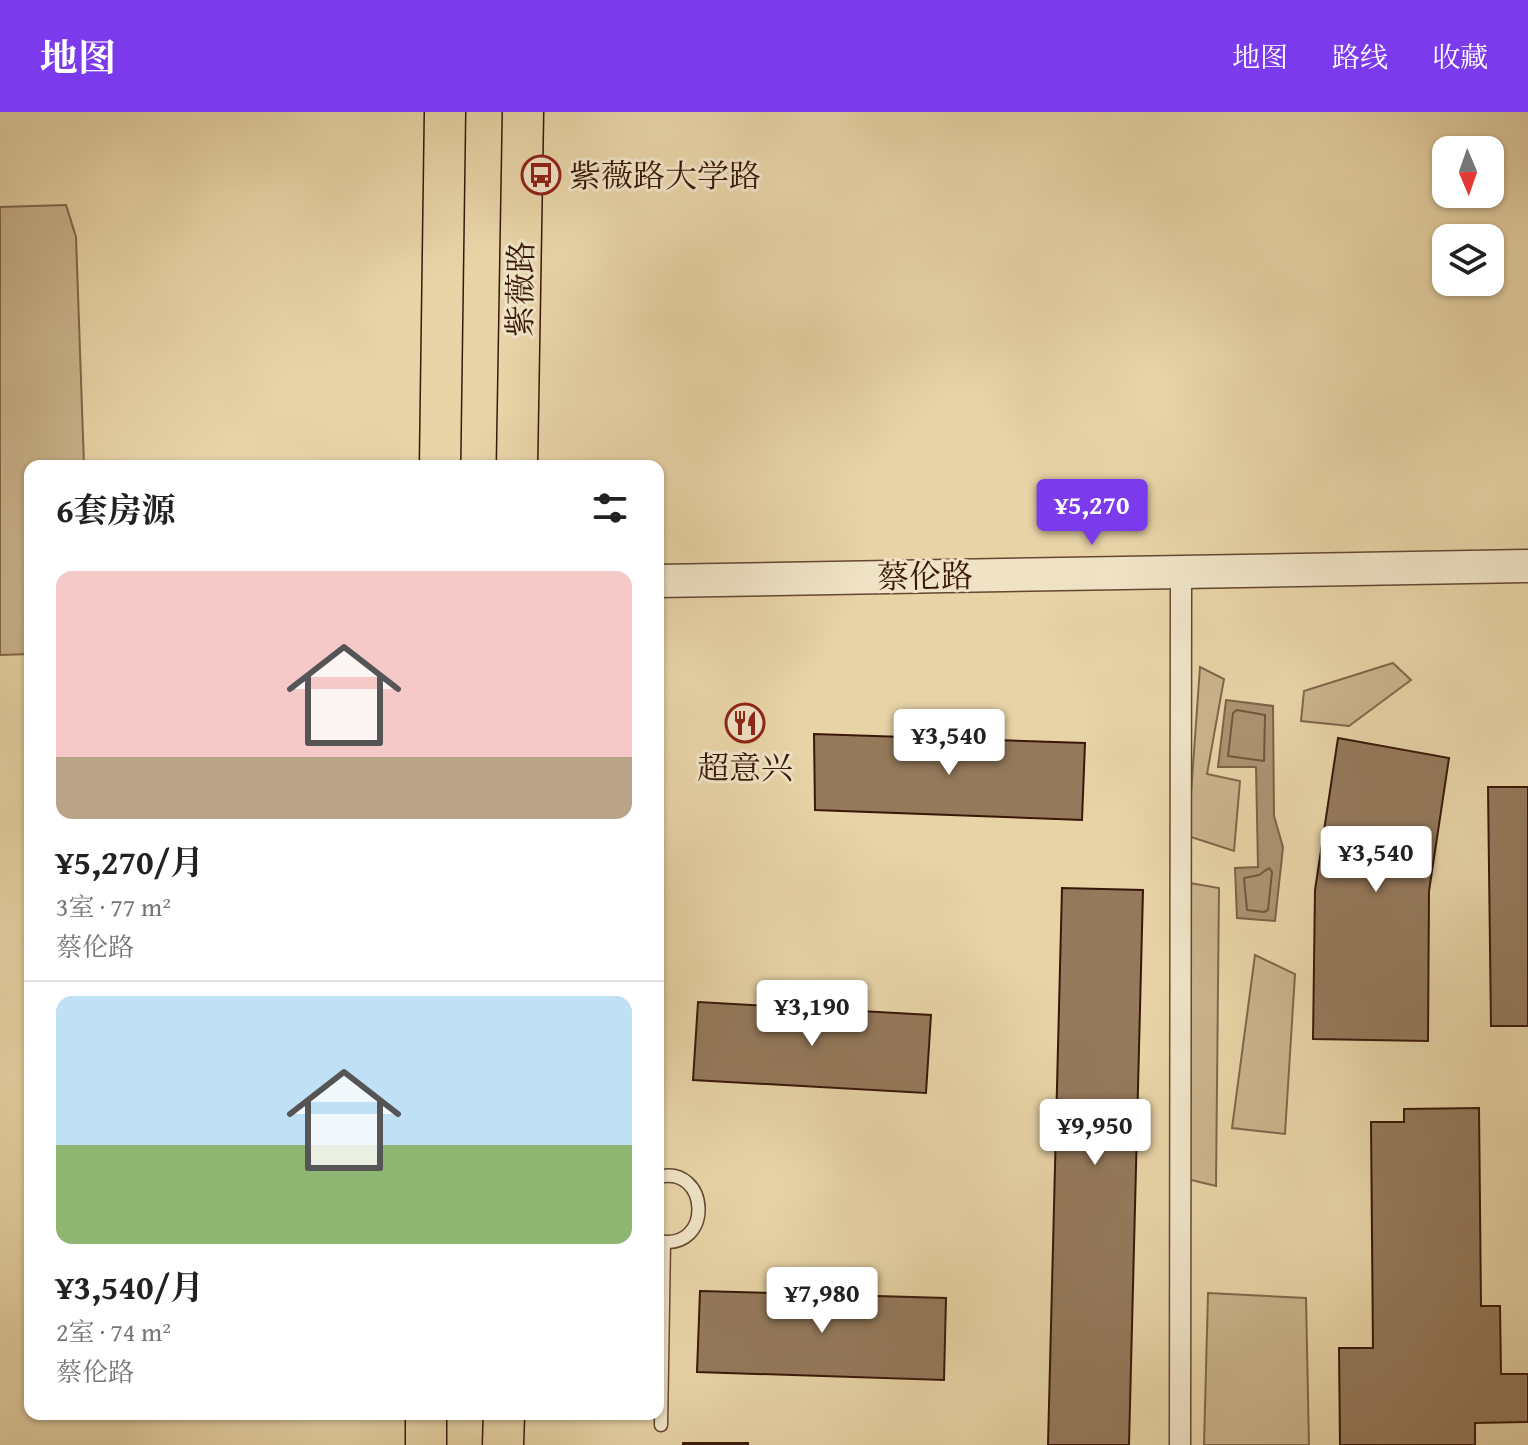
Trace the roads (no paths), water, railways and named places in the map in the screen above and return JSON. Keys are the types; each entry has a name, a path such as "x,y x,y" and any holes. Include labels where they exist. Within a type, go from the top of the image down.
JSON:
{"main road":[{"path":"440,460 445,112"},
{"name":"紫薇路","path":"517,460 523,112"},
{"path":"426,1420 426,1445"},
{"path":"503,1445 504,1420"}],"street":[{"name":"蔡伦路","path":"664,581 1528,566"},
{"path":"1180,1445 1181,573"}],"lane":[{"path":"664,1177 685,1181 698,1198 700,1209 693,1230 675,1241 664,1242"},
{"path":"661,1420 661,1425"}],"water":[{"path":"1226,700 1273,706 1274,816 1283,847 1275,921 1237,918 1235,868 1258,867 1256,767 1218,767"}],"place":[{"name":"紫薇路大学路","path":"541,175"},
{"name":"超意兴","path":"745,723"}]}
